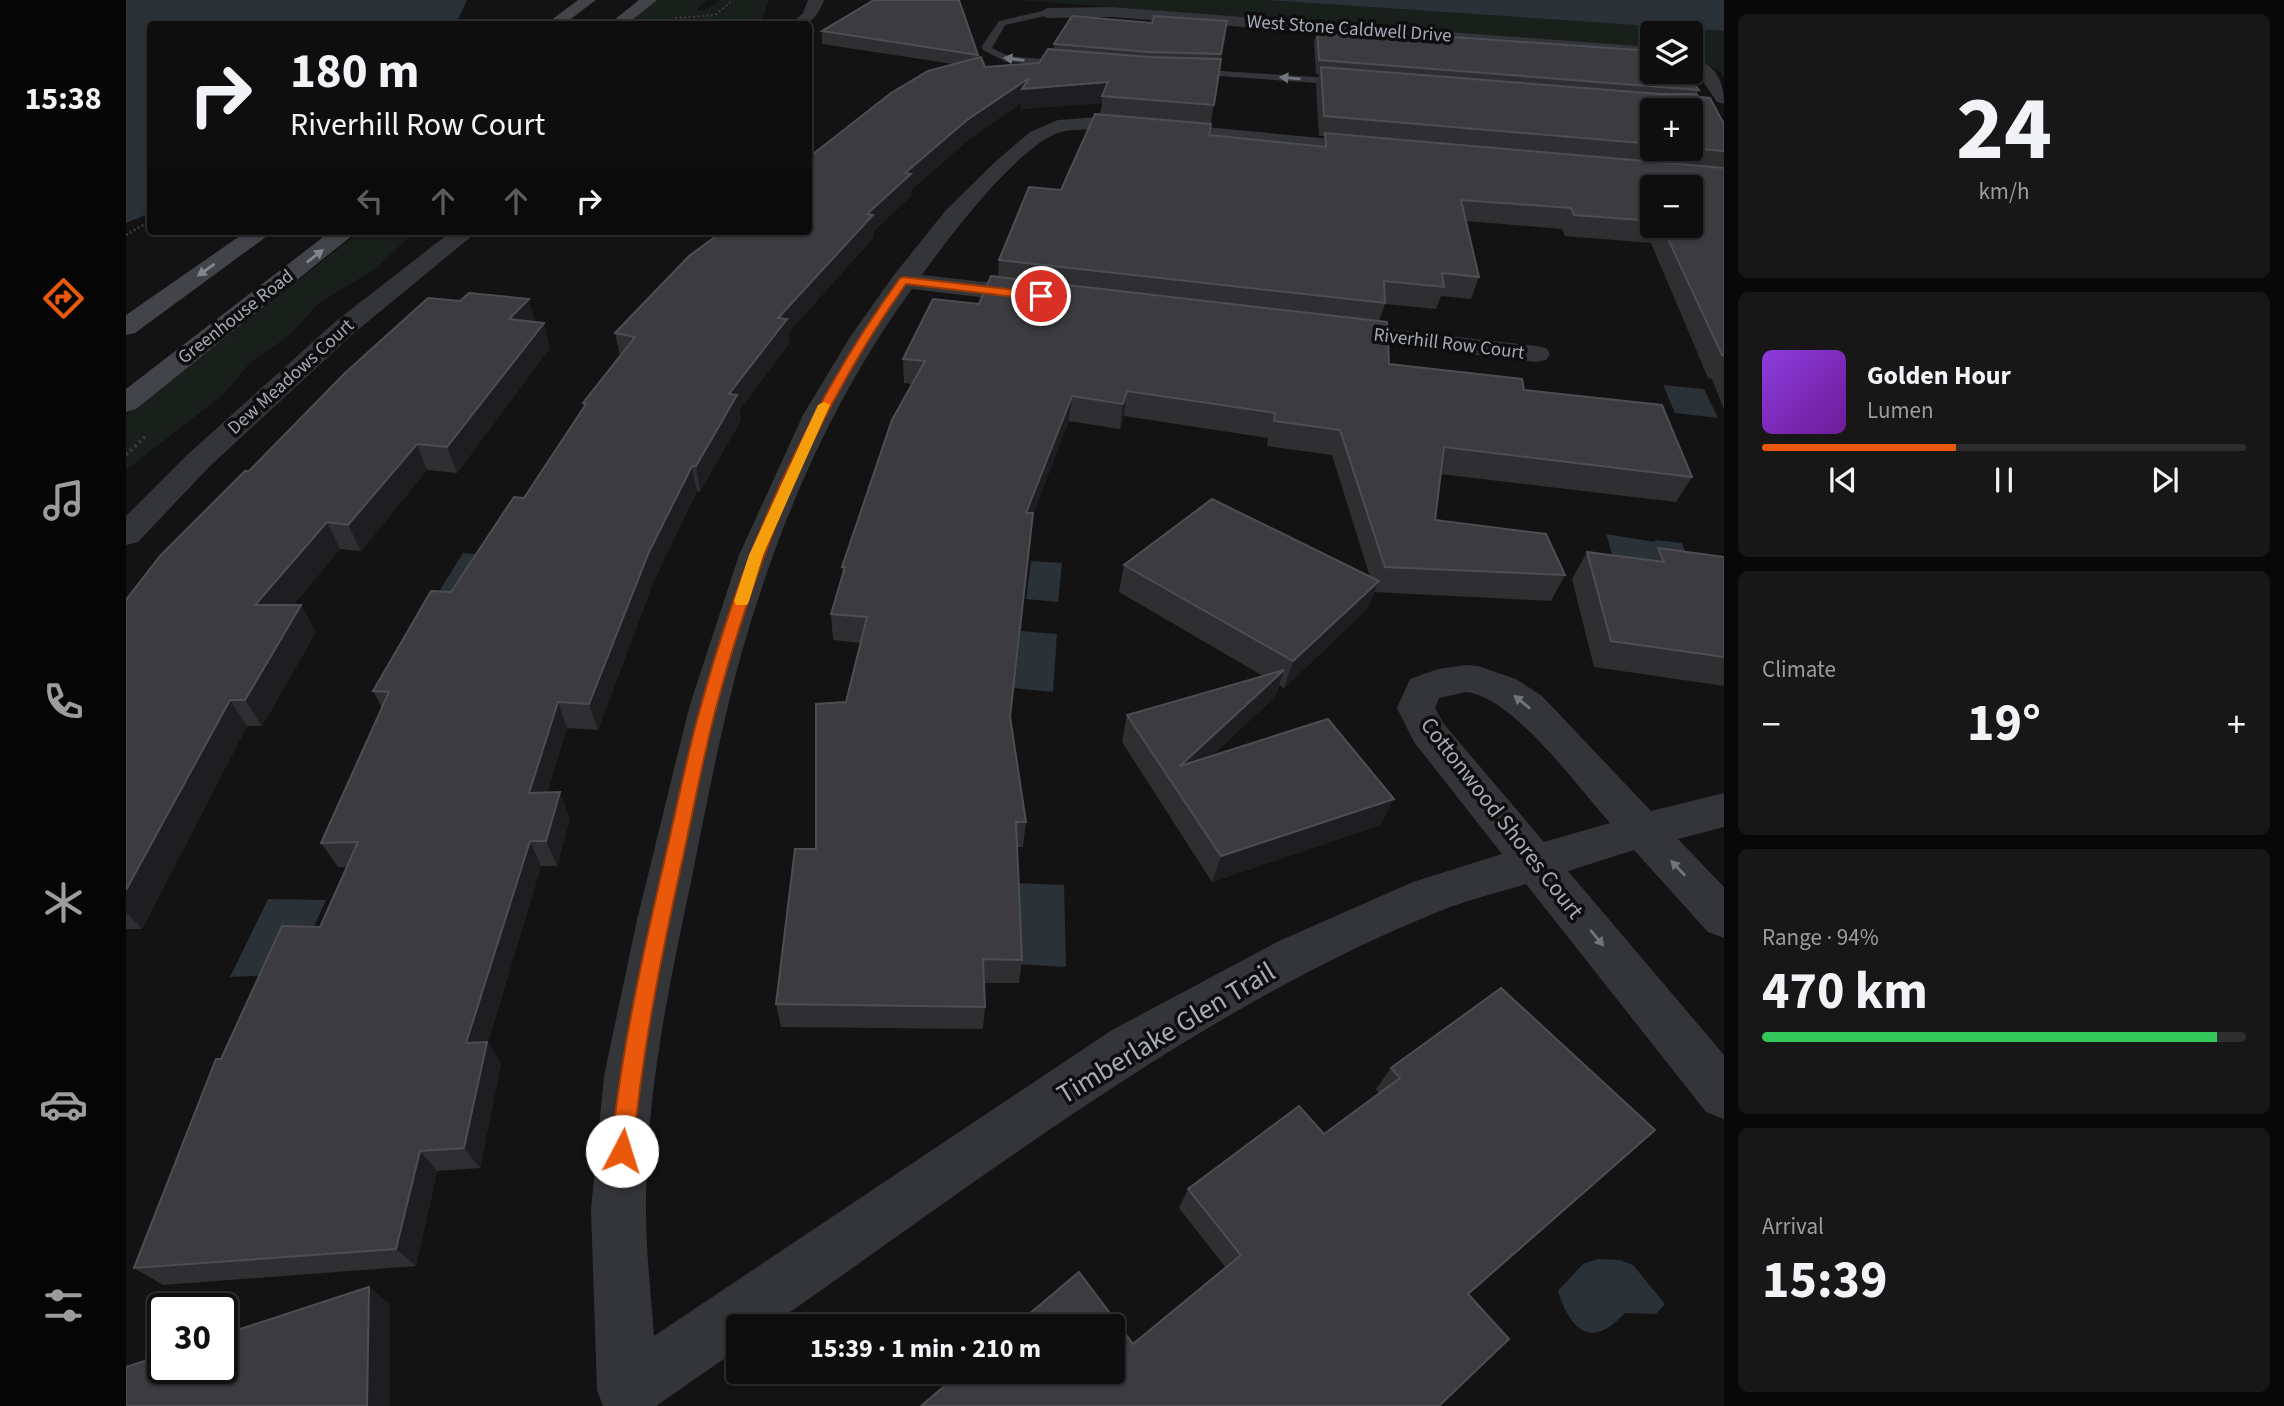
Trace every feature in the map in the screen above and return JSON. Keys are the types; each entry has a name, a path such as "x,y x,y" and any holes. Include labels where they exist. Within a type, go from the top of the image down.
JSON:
{"main road":[{"path":"558,21 588,0"},
{"path":"621,21 649,0"},
{"path":"126,327 256,235"},
{"name":"Greenhouse Road","path":"133,392 341,235"}],"street":[{"path":"803,21 810,15 816,0"},
{"name":"West Stone Caldwell Drive","path":"1047,13 1111,12 1640,51"},
{"path":"1703,69 1724,98"},
{"path":"903,281 954,215 973,195 1037,136 1058,126 1099,123 1396,151"},
{"name":"Dew Meadows Court","path":"126,535 198,461 345,327 461,235"},
{"path":"903,281 1068,300"},
{"name":"Timberlake Glen Trail","path":"903,281 863,337 818,415 756,555 708,708 660,920 629,1076 618,1209 627,1390 1130,1048 1296,956 1429,895 1643,830 1724,810"},
{"name":"Riverhill Row Court","path":"1316,328 1536,354"},
{"name":"Cottonwood Shores Court","path":"1724,918 1528,706 1504,688 1474,678 1444,678 1423,689 1416,708 1428,732 1724,1094"}],"lane":[{"path":"1047,13 1002,23 987,46 988,50 1006,59 1077,65"},
{"path":"1180,72 1357,83"}],"path":[{"path":"668,18 713,17 726,11 733,0"},
{"path":"126,235 147,223"}],"shaded area":[{"path":"126,0 467,0 457,21 147,21 147,214 126,223"},
{"path":"656,0 707,0 697,9 703,11 720,0 769,0 759,21 628,21"},
{"path":"1018,0 1266,0 1640,25 1640,47"},
{"path":"1266,0 1724,0 1724,31 1703,30 1703,21 1640,21 1640,25"},
{"path":"1703,30 1724,31 1724,77 1720,71 1703,62"},
{"path":"356,235 411,235 378,267 318,304 290,335 250,363 224,394 126,470 126,415"},
{"path":"1663,385 1704,389 1718,418 1675,413"},
{"path":"1606,534 1655,542 1682,543 1692,568 1613,557"},
{"path":"463,553 492,556 468,596 438,593"},
{"path":"1031,561 1062,563 1058,602 1026,599"},
{"path":"1021,631 1057,634 1053,692 1014,688"},
{"path":"1016,883 1064,885 1066,967 1016,964"},
{"path":"268,899 326,900 308,940 269,975 230,977"},
{"path":"1598,1259 1620,1260 1633,1265 1665,1304 1656,1314 1625,1313 1602,1331 1584,1331 1569,1317 1558,1291 1583,1264"}],"building":[{"path":"874,0 959,0 978,55 822,31"},
{"path":"1072,16 1152,23 1154,16 1227,21 1221,54 1149,52 1054,44"},
{"path":"1317,30 1640,50 1640,84 1694,84 1699,90 1319,60"},
{"path":"1048,49 1150,57 1221,59 1214,105 1102,96 1108,82 1022,89 1029,78 967,120 905,173 911,174 867,214 873,215 778,318 787,319 729,394 737,395 696,466 692,466 649,552 589,704 558,702 529,793 560,792 546,841 530,841 466,1043 487,1042 464,1148 420,1151 396,1249 134,1268 216,1059 221,1059 282,926 320,927 358,842 321,843 389,692 373,691 431,591 451,592 514,497 524,498 586,404 583,403 635,337 615,333 689,256 718,235 812,235 812,155 891,93 928,71 981,57 985,67 1039,63"},
{"path":"1321,67 1660,94 1696,94 1710,98 1724,124 1724,151 1703,149 1703,98 1640,98 1640,143 1324,116"},
{"path":"1095,114 1211,124 1209,135 1326,147 1325,133 1724,168 1724,356 1668,238 1703,238 1703,175 1640,175 1640,220 1574,215 1571,208 1461,200 1479,277 1442,273 1444,287 1384,281 1385,303 999,260 1029,187 1061,190"},
{"path":"991,276 1387,322 1389,364 1522,379 1524,390 1662,405 1692,477 1444,447 1435,520 1546,534 1565,575 1385,567 1340,430 1274,421 1275,413 1127,391 1123,404 1072,396 1026,513 1033,513 1010,717 1026,822 1016,822 1022,960 983,959 985,1007 776,1004 795,849 816,849 816,704 846,702 867,617 831,614 845,567 842,567 892,420 925,361 903,359 933,299 979,304"},
{"path":"469,293 529,299 509,319 544,323 447,447 417,444 348,525 327,522 255,605 301,605 245,700 230,700 126,890 126,600 160,556 245,471 249,471 345,373 428,298 460,301"},
{"path":"1212,499 1379,581 1293,661 1124,565"},
{"path":"1658,548 1724,557 1724,657 1611,641 1587,552 1664,562"},
{"path":"1284,670 1180,766 1328,719 1394,799 1221,856 1127,715"},
{"path":"1501,988 1655,1130 1468,1294 1509,1339 1439,1406 921,1406 947,1384 1125,1384 1125,1333 1133,1344 1241,1255 1188,1189 1299,1106 1324,1134 1400,1078 1391,1068"},
{"path":"1079,1272 1110,1314 1029,1314"},
{"path":"369,1287 367,1406 126,1406 126,1367 147,1360 147,1384 238,1384 238,1330"}],"slow traffic":[{"path":"742,601 756,555 824,405"}],"route":[{"path":"622,1151 629,1076 660,920 708,708 756,555 818,415 863,337 903,281 1041,296"}]}
